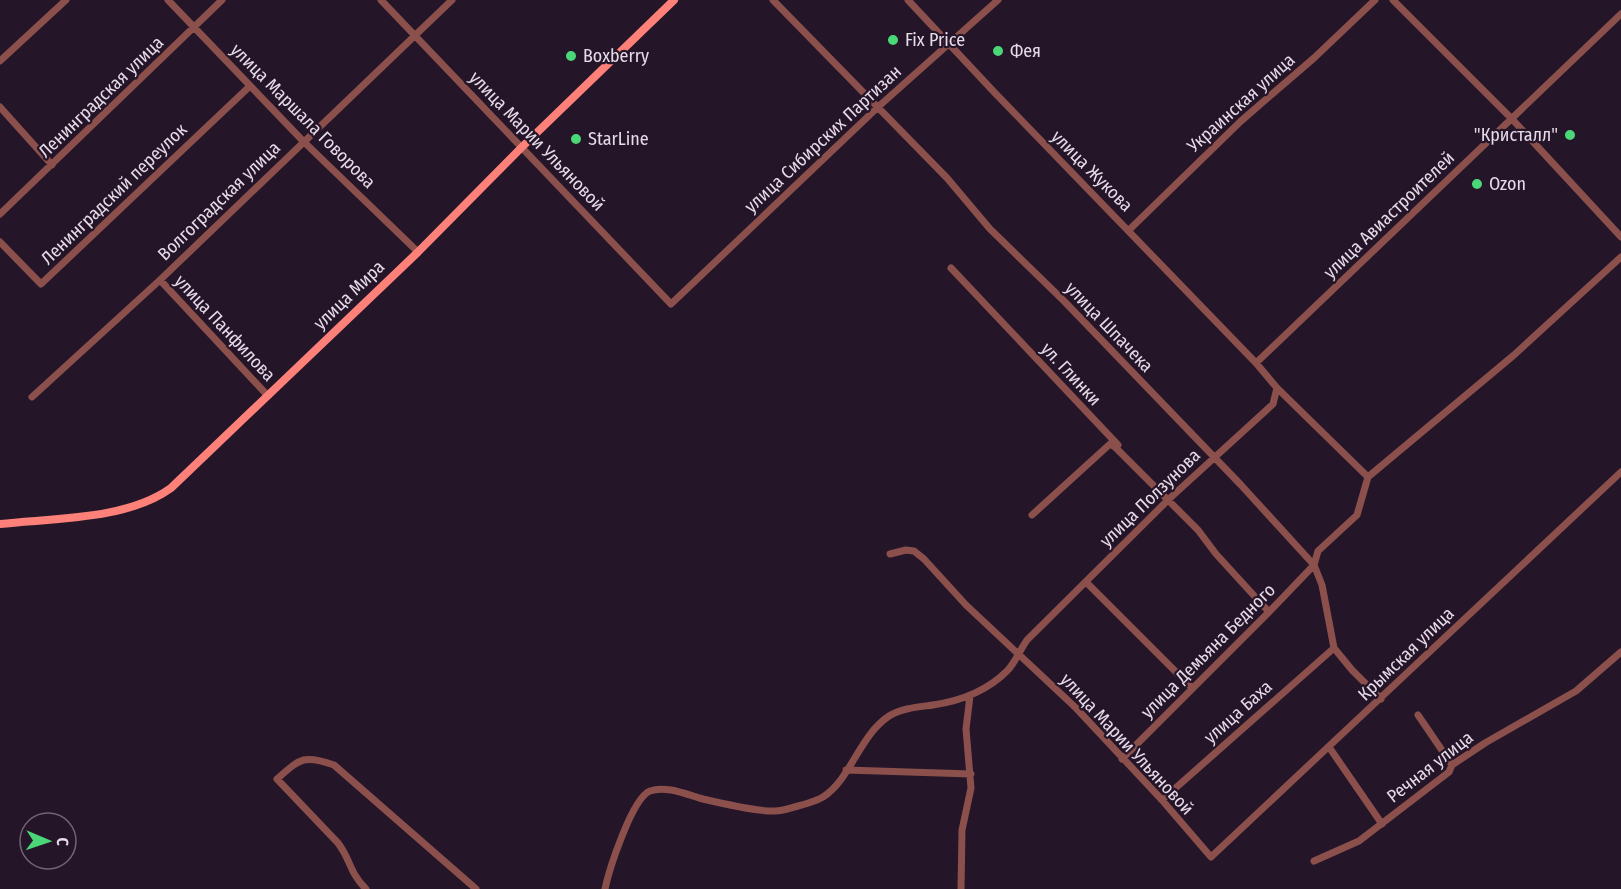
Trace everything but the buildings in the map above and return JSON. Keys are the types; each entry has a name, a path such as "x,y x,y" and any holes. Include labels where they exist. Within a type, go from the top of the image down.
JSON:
{"main road":[{"name":"улица Мира","path":"0,524 103,513 136,507 151,501 183,477 418,252 522,147 674,0"}],"street":[{"path":"0,61 66,0"},
{"name":"улица Маршала Говорова","path":"168,0 303,141 418,252"},
{"name":"Ленинградская улица","path":"0,214 222,0"},
{"name":"улица Марии Ульяновой","path":"381,0 671,304"},
{"name":"Волгоградская улица","path":"32,397 160,280 452,0"},
{"name":"улица Шпачека","path":"773,0 947,178 990,229 1064,301 1314,565 1322,585 1334,648 1381,699"},
{"name":"улица Жукова","path":"908,0 1256,363"},
{"name":"улица Сибирских Партизан","path":"671,304 878,107 998,0"},
{"name":"Украинская улица","path":"1129,230 1234,128 1314,58 1375,0"},
{"path":"1393,0 1512,119 1621,237"},
{"name":"улица Авиастроителей","path":"1256,363 1621,14"},
{"name":"Ленинградский переулок","path":"0,242 41,284 250,86"},
{"path":"0,107 52,165"},
{"path":"1256,363 1277,388 1368,477 1514,355 1621,257"},
{"name":"ул. Глинки","path":"951,268 1169,499"},
{"name":"улица Панфилова","path":"160,280 268,396"},
{"name":"улица Ползунова","path":"970,696 1006,672 1027,640 1169,499 1273,404 1277,388"},
{"path":"1032,515 1110,444 1169,499 1269,612"},
{"name":"Крымская улица","path":"1211,857 1621,472"},
{"name":"улица Демьяна Бедного","path":"1122,759 1314,565 1318,551 1357,515 1368,477"},
{"name":"улица Марии Ульяновой","path":"890,554 906,550 919,555 966,605 1065,697 1162,800 1211,857"},
{"path":"1086,582 1192,688"},
{"name":"улица Баха","path":"1162,800 1334,648"},
{"name":"Речная улица","path":"1314,861 1359,841 1449,772 1452,765 1485,743 1576,691 1621,652"},
{"path":"605,889 609,871 627,824 638,802 649,791 682,793 715,802 776,811 808,803 824,797 838,784 869,735 891,715 906,709 970,696 966,729 971,788 962,830 961,889"},
{"path":"1418,714 1452,765"},
{"path":"1329,747 1382,824"},
{"path":"366,889 355,878 346,854 338,843 277,779 299,761 309,759 334,765 476,889"},
{"path":"846,770 970,774"}],"place":[{"name":"Fix Price","path":"893,40"},
{"name":"Фея","path":"998,51"},
{"name":"Boxberry","path":"571,56"},
{"name":"\"Кристалл\"","path":"1570,135"},
{"name":"StarLine","path":"576,139"},
{"name":"Ozon","path":"1477,184"}]}
